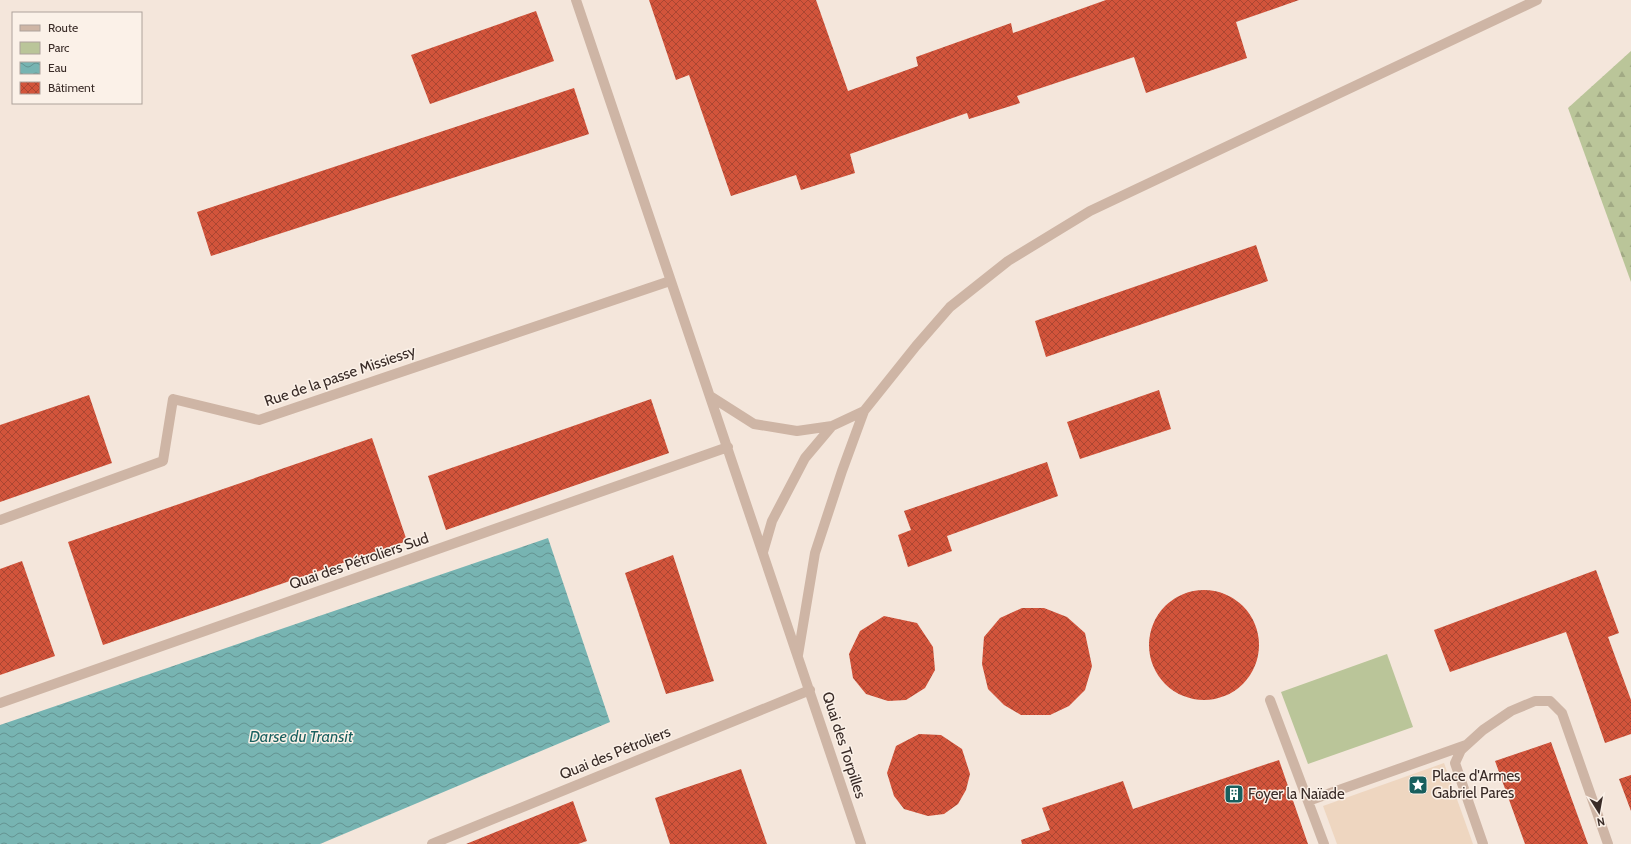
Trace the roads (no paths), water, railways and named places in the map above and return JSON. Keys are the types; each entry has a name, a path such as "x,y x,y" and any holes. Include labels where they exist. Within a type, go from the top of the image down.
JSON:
{"street":[{"name":"Quai des Torpilles","path":"576,0 861,844"},
{"path":"798,655 815,553 842,471 864,411 916,346 950,307 1008,261 1090,211 1537,0"},
{"name":"Rue de la passe Missiessy","path":"0,520 163,461 173,399 259,420 670,281"},
{"path":"710,396 754,424 797,431 832,426 864,411"},
{"path":"763,552 772,521 805,458 832,426"},
{"name":"Quai des Pétroliers Sud","path":"0,703 728,447"},
{"name":"Quai des Pétroliers","path":"432,844 810,690"},
{"path":"1270,700 1324,844"},
{"path":"1483,844 1455,763 1461,750 1483,730 1511,711 1535,701 1550,701 1562,713 1608,844"},
{"path":"1308,801 1467,744"}],"water":[{"name":"Darse du Transit","path":"548,538 610,722 320,844 0,844 0,725"}],"place":[{"name":"Place d'Armes Gabriel Pares","path":"1418,785"},
{"name":"Foyer la Naïade","path":"1234,794"}]}
